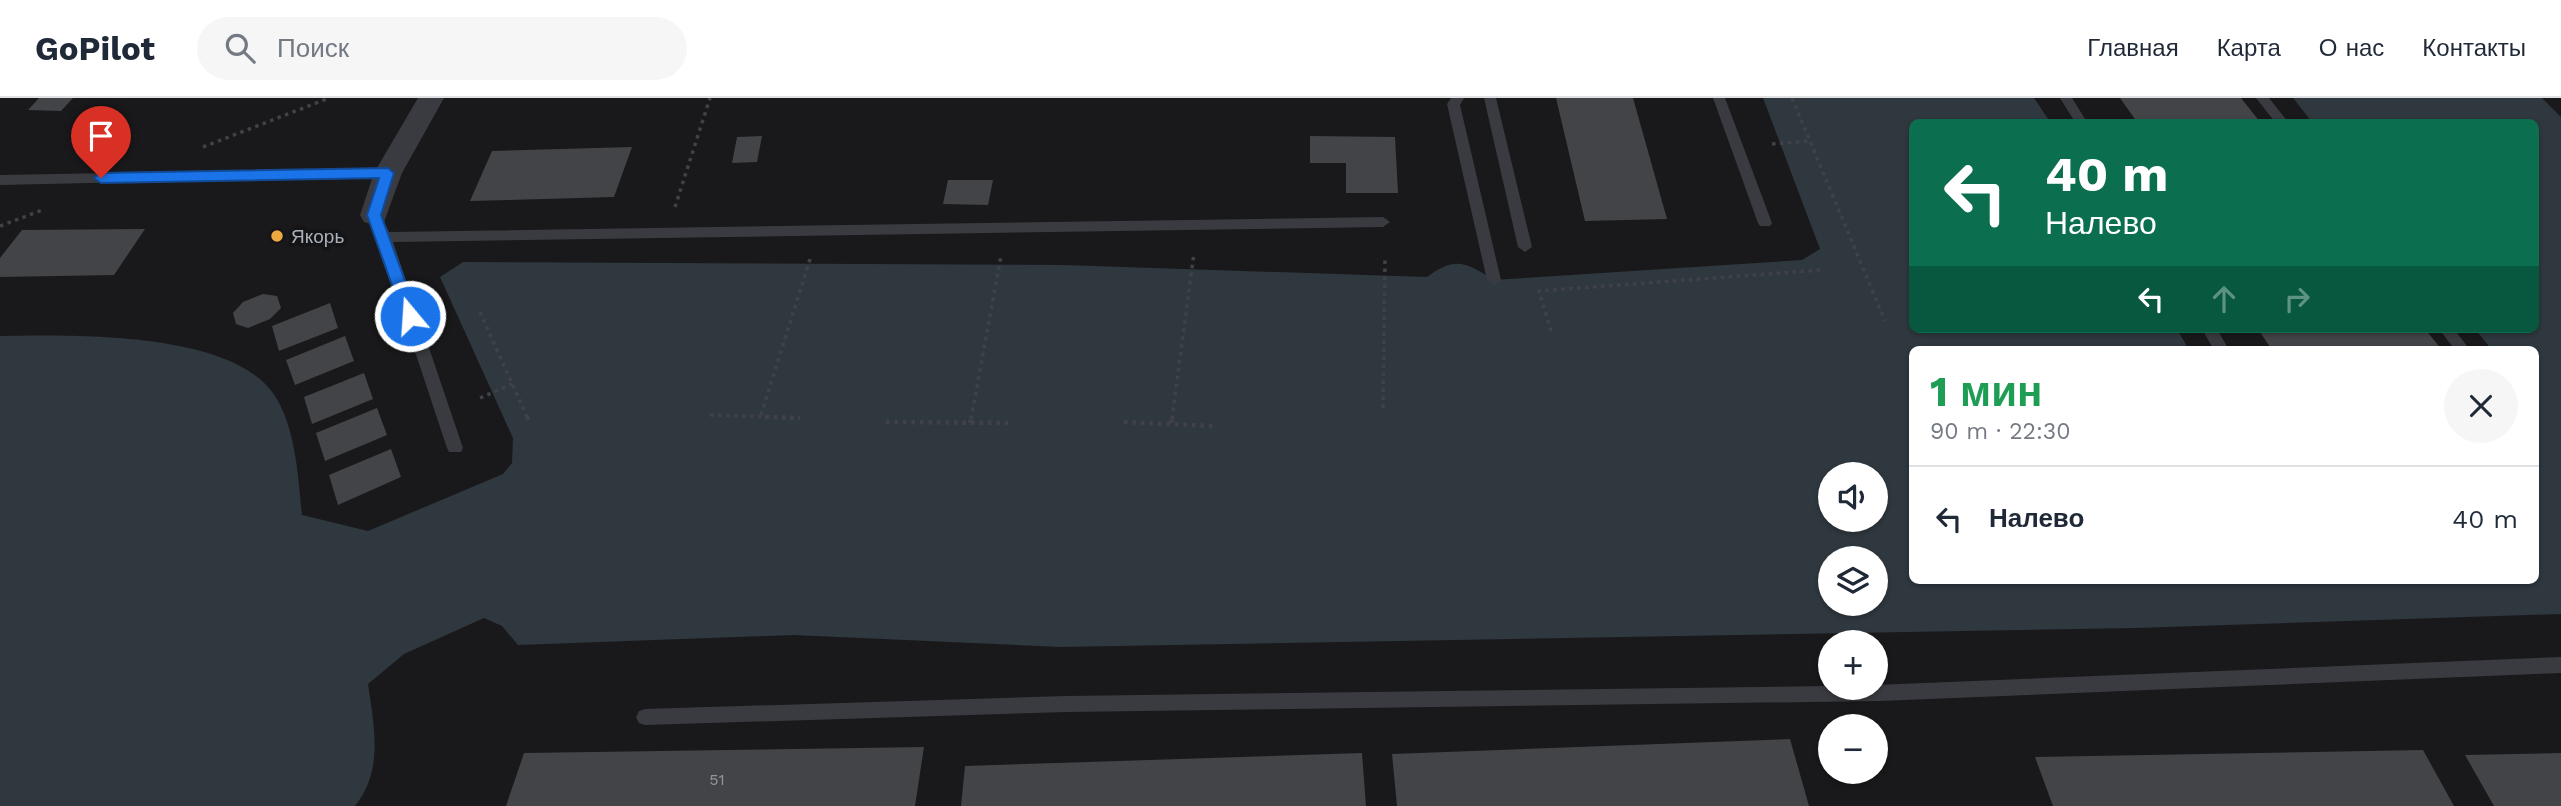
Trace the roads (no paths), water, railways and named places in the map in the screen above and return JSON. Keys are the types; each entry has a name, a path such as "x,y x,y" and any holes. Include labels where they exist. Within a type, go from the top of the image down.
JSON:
{"street":[{"path":"379,226 388,173 431,98"}],"lane":[{"path":"1458,98 1453,104 1494,280"},
{"path":"1490,98 1525,247"},
{"path":"1719,98 1765,223"},
{"path":"2066,98 2079,119"},
{"path":"2262,98 2280,119"},
{"path":"0,180 388,173"},
{"path":"455,448 379,226 668,232 1383,222"},
{"path":"645,717 1079,703 1880,693 2561,666"}],"place":[{"name":"Якорь","path":"277,236"}]}
